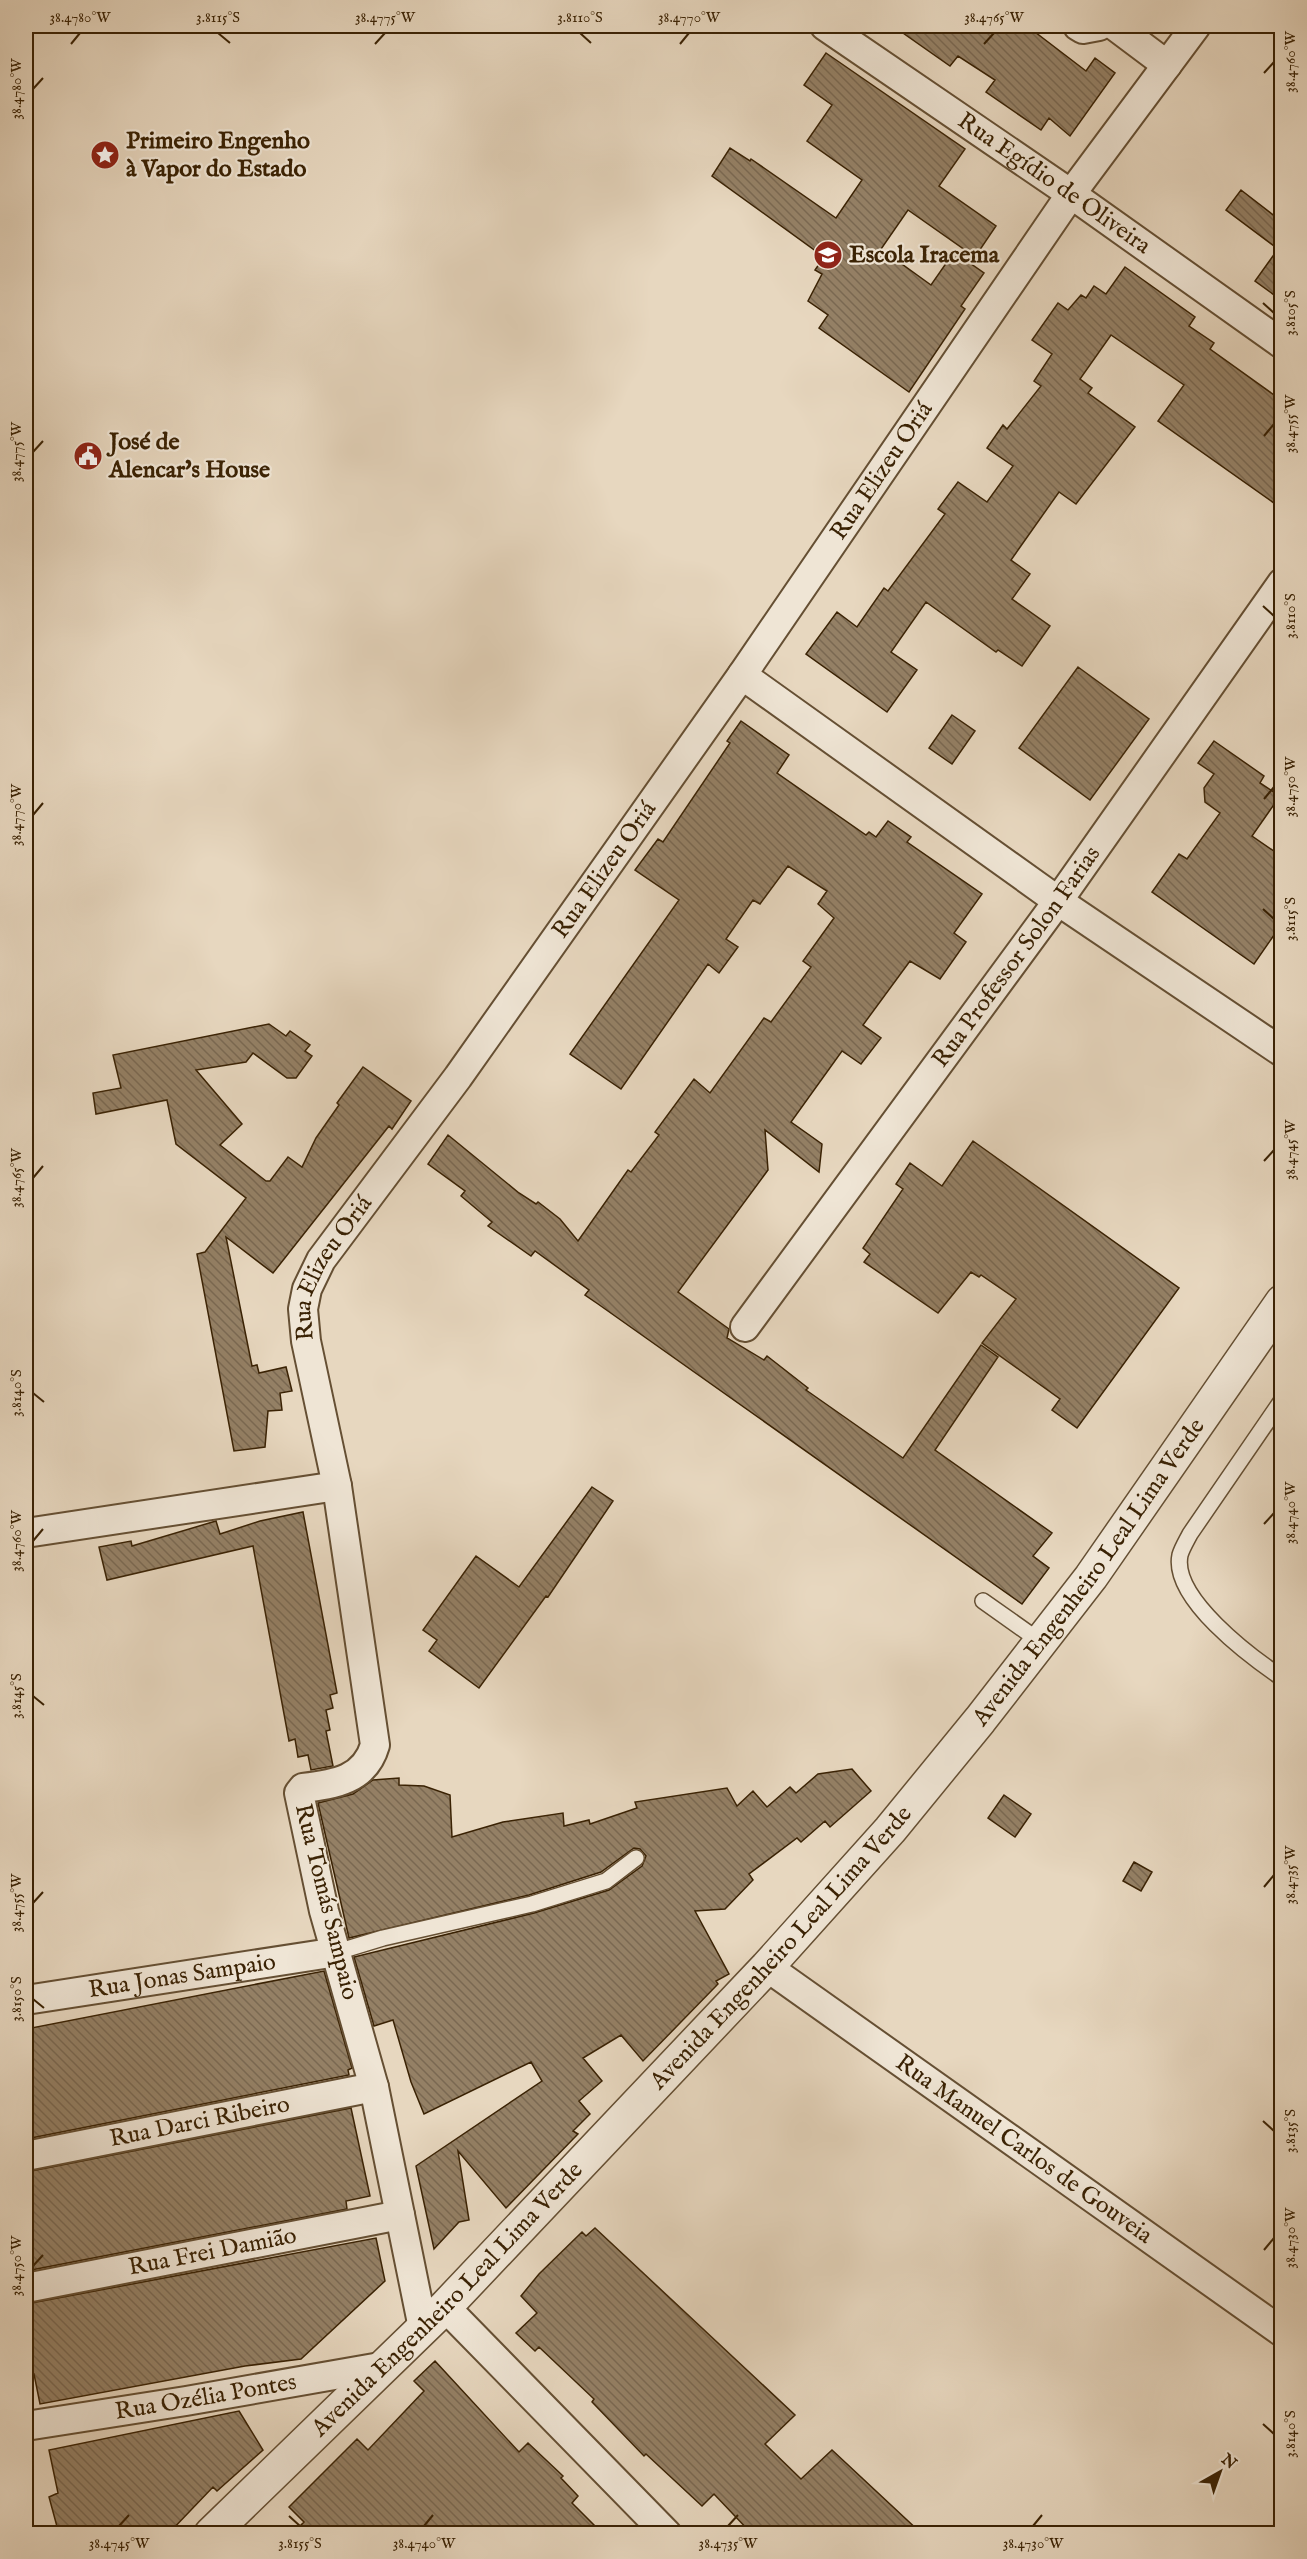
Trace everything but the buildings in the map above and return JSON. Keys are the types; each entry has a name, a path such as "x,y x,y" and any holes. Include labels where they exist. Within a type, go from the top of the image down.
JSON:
{"street":[{"name":"Rua Egídio de Oliveira","path":"825,26 1071,194 1281,344"},
{"path":"1078,26 1083,29 1099,26"},
{"path":"1115,26 1167,65"},
{"name":"Rua Elizeu Oriá","path":"337,1486 306,1341 303,1309 307,1289 321,1260 458,1077 742,675 1071,194 1196,26"},
{"name":"Rua Professor Solon Farias","path":"745,1327 1058,901 1281,583"},
{"path":"742,675 1058,901 1281,1052"},
{"name":"Avenida Engenheiro Leal Lima Verde","path":"211,2534 434,2318 767,1967 890,1830 1091,1578 1281,1302"},
{"path":"26,1533 337,1486"},
{"name":"Rua Tomás Sampaio","path":"337,1486 375,1745 366,1766 354,1777 303,1788 299,1793 324,1911 338,1952 374,2087 400,2215 434,2318"},
{"name":"Rua Jonas Sampaio","path":"26,2000 338,1952"},
{"name":"Rua Manuel Carlos de Gouveia","path":"767,1967 1281,2332"},
{"name":"Rua Darci Ribeiro","path":"26,2156 374,2087"},
{"name":"Rua Frei Damião","path":"26,2288 400,2215"},
{"path":"434,2318 667,2534"},
{"name":"Rua Ozélia Pontes","path":"26,2426 386,2366"}],"lane":[{"path":"1281,1400 1190,1534 1180,1555 1181,1572 1196,1600 1228,1638 1281,1678"},
{"path":"983,1601 1041,1642"},
{"path":"338,1952 383,1938 532,1904 606,1881 636,1858"}],"place":[{"name":"Primeiro Engenho à Vapor do Estado","path":"105,155"},
{"name":"Escola Iracema","path":"828,255"},
{"name":"José de Alencar's House","path":"88,456"}]}
